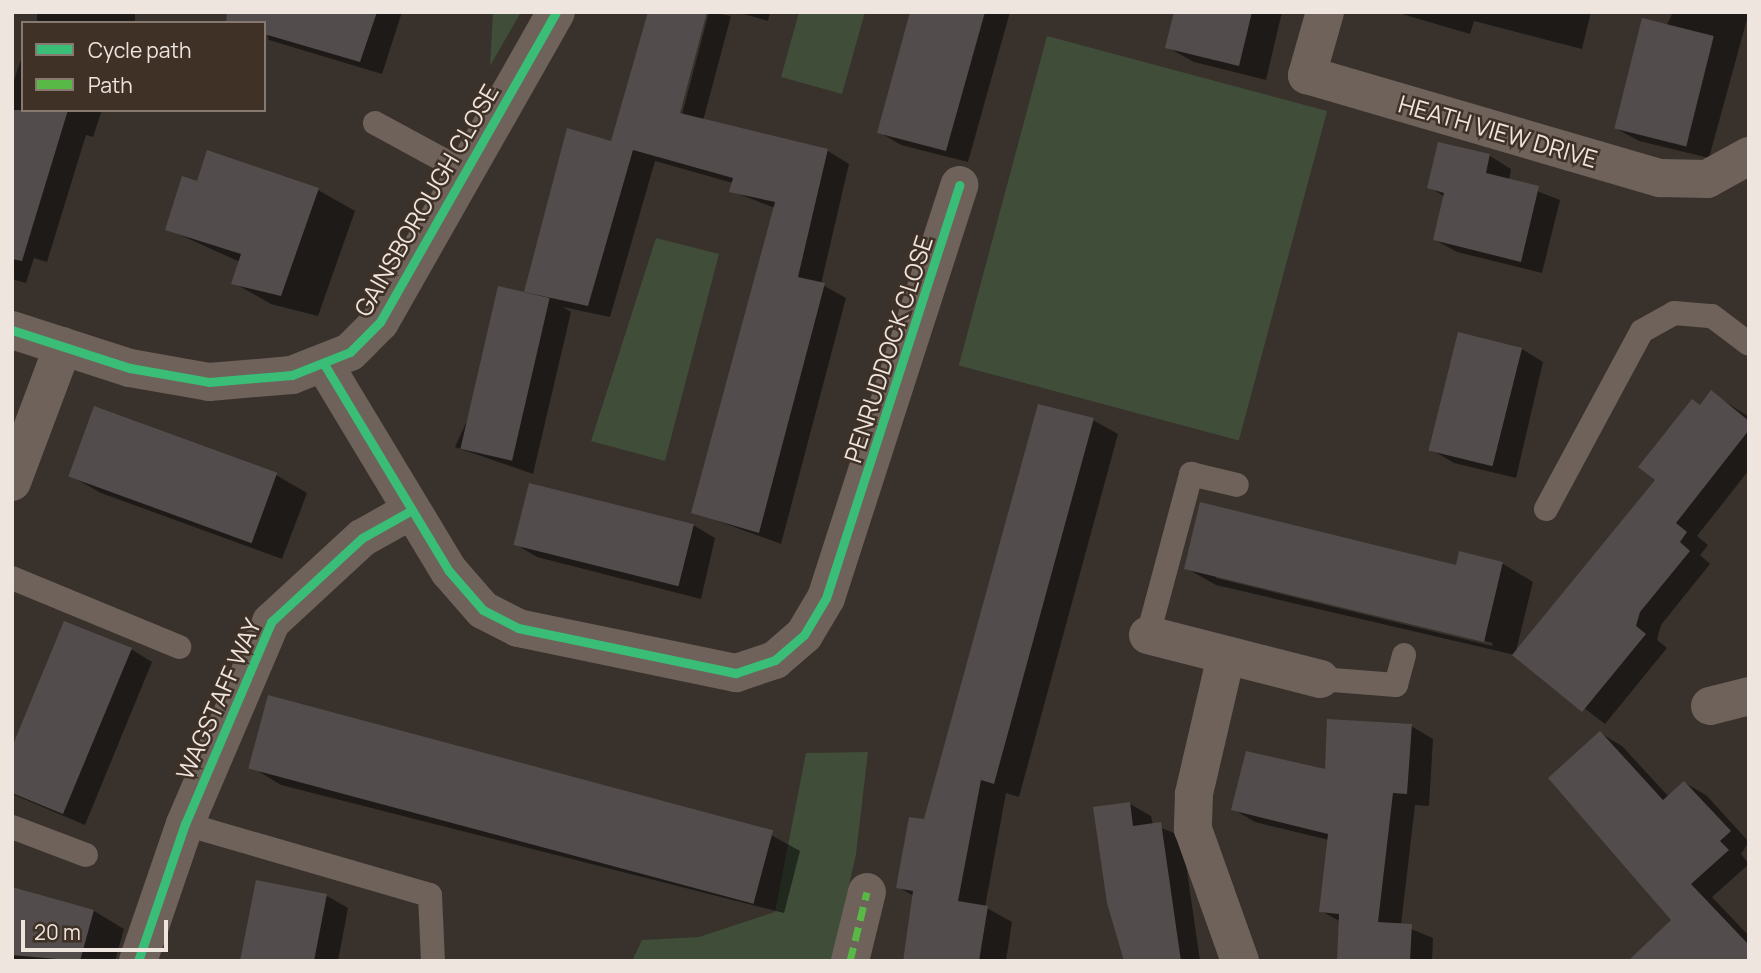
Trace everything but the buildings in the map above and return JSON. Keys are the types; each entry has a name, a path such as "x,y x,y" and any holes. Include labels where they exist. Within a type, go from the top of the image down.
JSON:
{"street":[{"name":"GAINSBOROUGH CLOSE","path":"12,330 152,373 209,382 253,382 324,364 350,352 380,322 556,12"},
{"name":"HEATH VIEW DRIVE","path":"1325,12 1307,75 1660,178 1707,179 1749,156"},
{"name":"PENRUDDOCK CLOSE","path":"324,364 412,510 483,610 518,628 691,669 736,673 775,660 804,635 826,598 958,185"},
{"path":"12,482 63,346"},
{"name":"WAGSTAFF WAY","path":"138,961 185,824 271,622 362,538 412,510"},
{"path":"1148,635 1320,679"},
{"path":"1227,656 1194,794 1193,830 1240,961"},
{"path":"1710,706 1749,696"},
{"path":"850,961 867,892"}],"lane":[{"path":"375,123 467,173"},
{"path":"1545,509 1642,331 1674,313 1712,316 1749,344"},
{"path":"1148,635 1191,474 1237,485"},
{"path":"12,578 179,647"},
{"path":"1320,679 1396,685 1404,654"},
{"path":"185,824 430,895 433,961"},
{"path":"12,827 86,856"}],"green space":[{"path":"493,12 521,12 490,66"},
{"path":"799,12 865,12 842,94 781,77"},
{"path":"1047,36 1327,111 1239,440 959,365"},
{"path":"656,238 719,254 665,461 591,441"},
{"path":"868,752 856,854 832,961 632,961 642,940 699,937 775,912 806,753"}],"marked path":[{"path":"850,961 867,892"}],"cycle path":[{"path":"12,330 130,368 209,382 292,375 350,352 380,322 556,12"},
{"path":"324,364 449,571 483,610 518,628 736,673 775,660 804,635 826,598 959,185"},
{"path":"138,961 185,824 271,622 362,538 412,510"}]}
